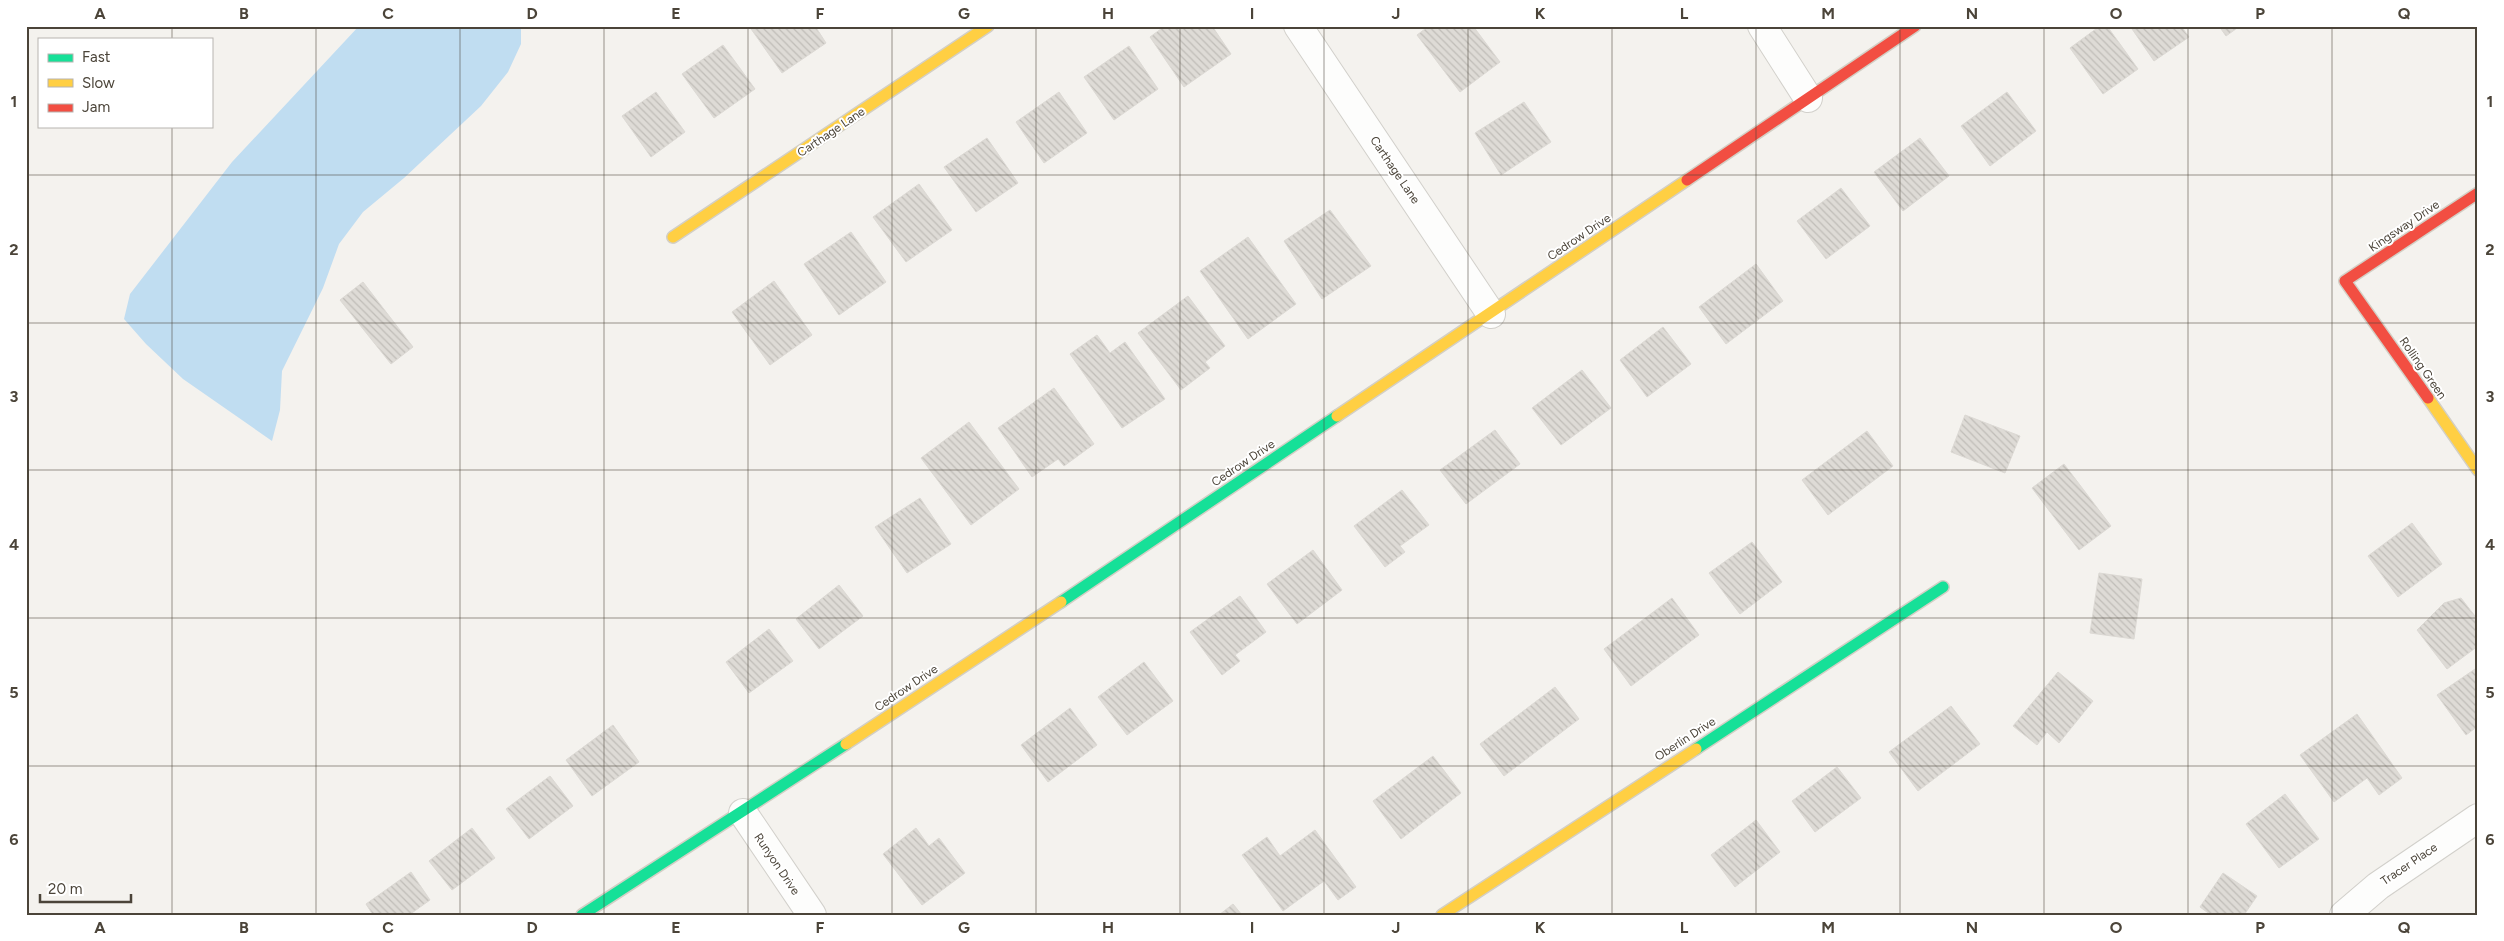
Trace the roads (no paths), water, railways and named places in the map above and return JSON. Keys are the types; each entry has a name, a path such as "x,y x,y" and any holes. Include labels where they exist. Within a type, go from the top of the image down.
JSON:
{"street":[{"name":"Carthage Lane","path":"673,237 988,26"},
{"name":"Carthage Lane","path":"1298,26 1491,314"},
{"path":"1762,26 1808,98"},
{"name":"Cedrow Drive","path":"582,915 742,813 1491,314 1915,26"},
{"name":"Kingsway Drive","path":"2345,281 2478,193"},
{"name":"Rolling Green","path":"2345,281 2478,470"},
{"name":"Oberlin Drive","path":"1442,915 1943,587"},
{"name":"Runyon Drive","path":"742,813 812,915"},
{"name":"Tracer Place","path":"2344,915 2378,886 2478,818"}],"water":[{"path":"359,26 521,26 521,44 508,72 481,106 404,178 363,212 339,244 323,288 282,371 280,410 272,441 183,379 146,344 124,319 130,294 232,162"}]}
